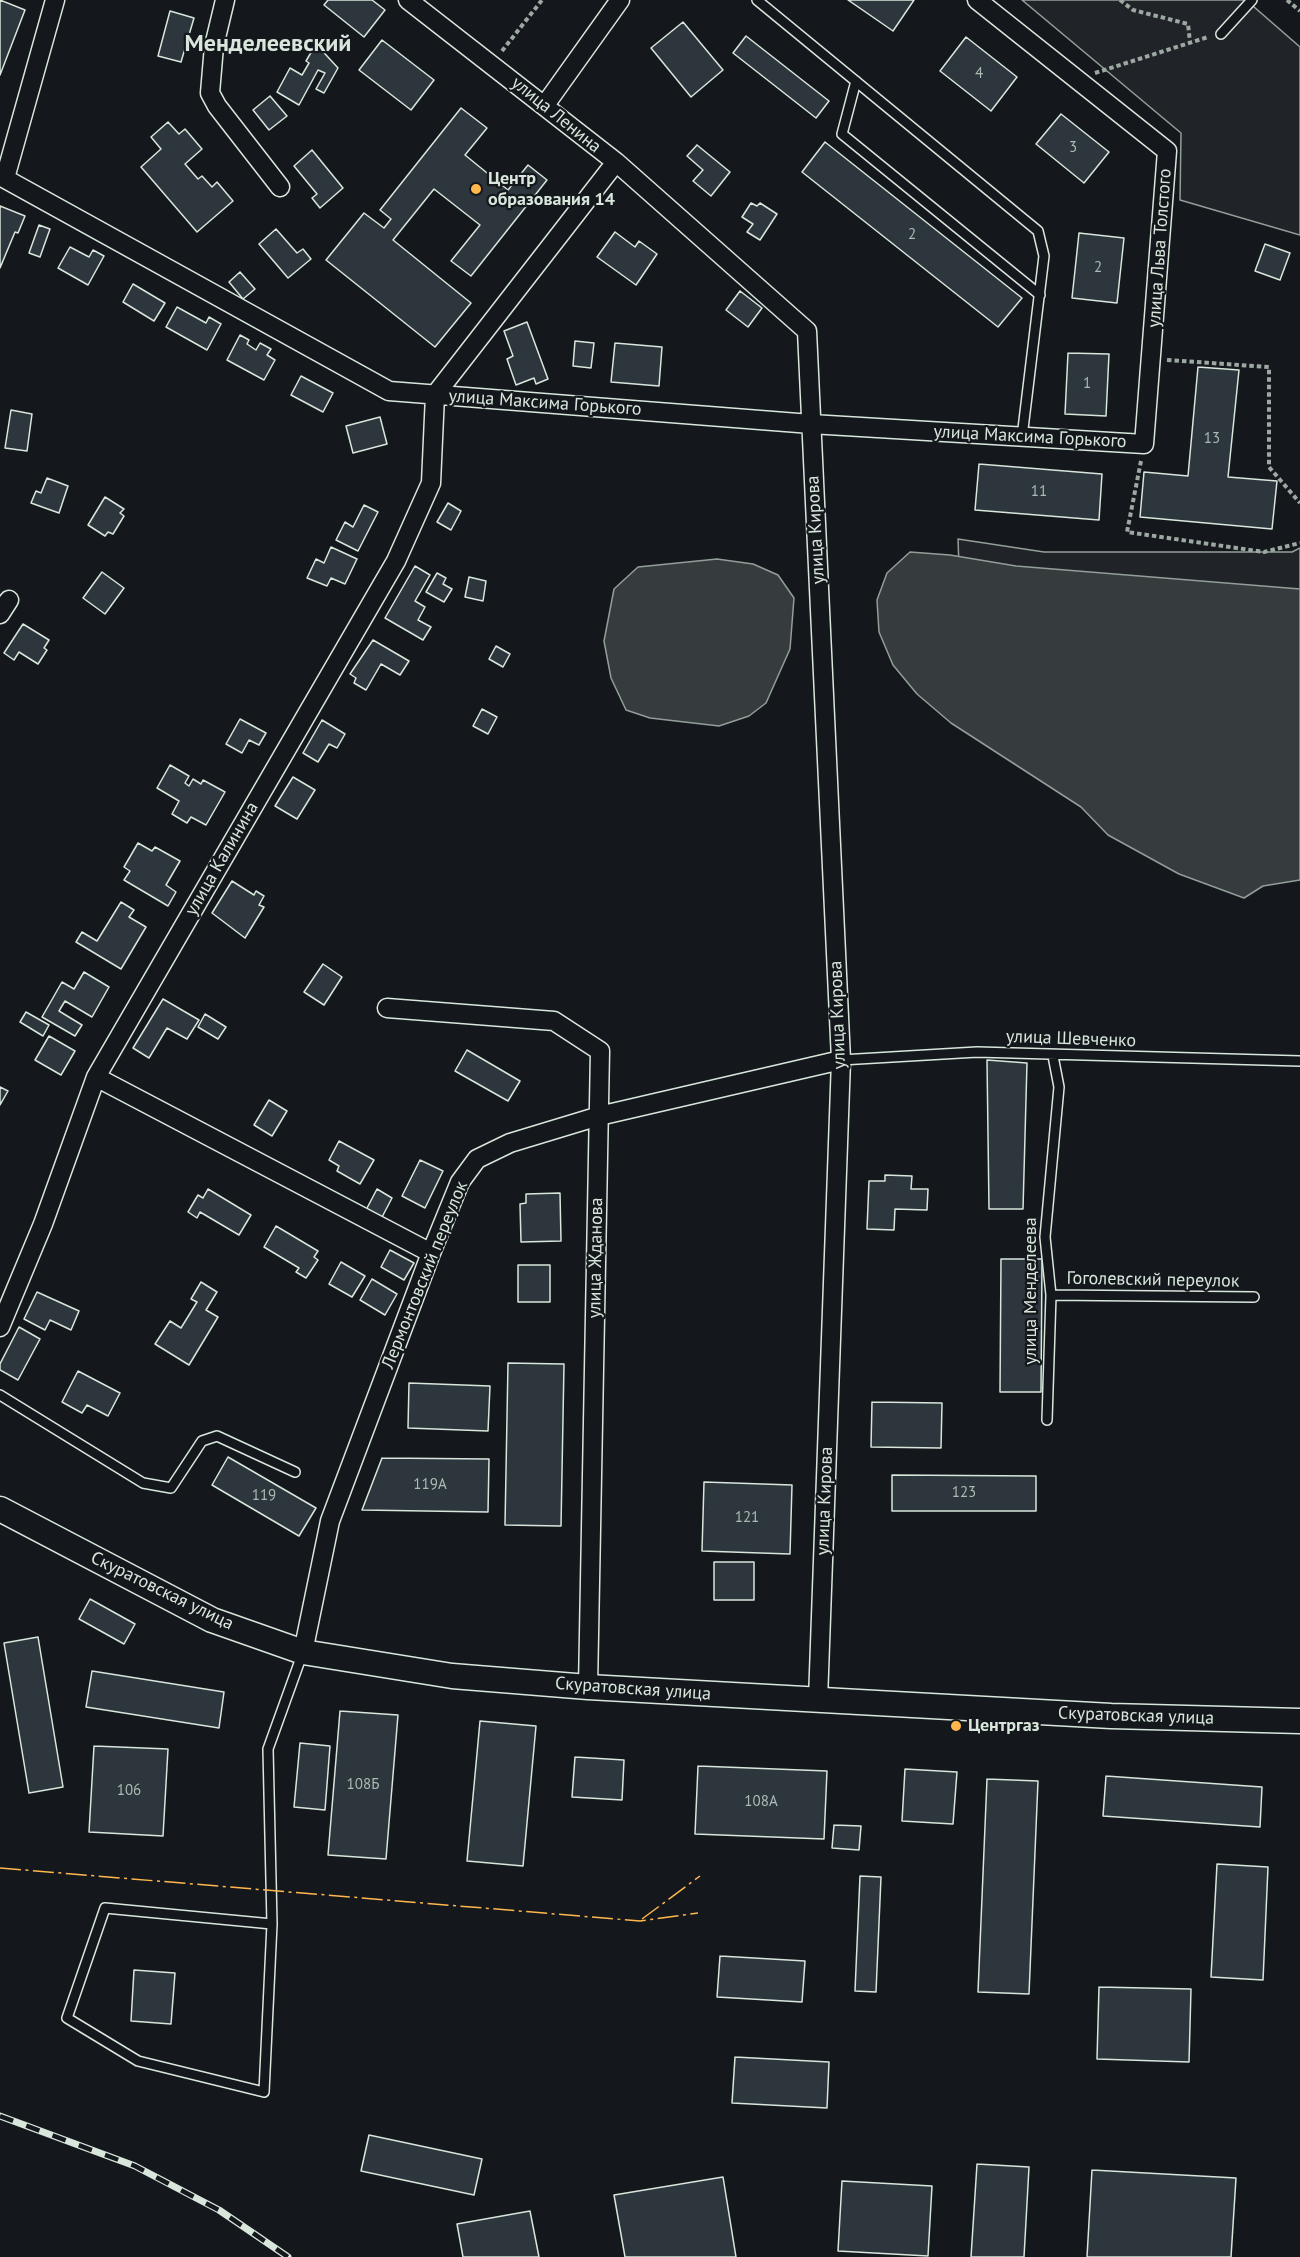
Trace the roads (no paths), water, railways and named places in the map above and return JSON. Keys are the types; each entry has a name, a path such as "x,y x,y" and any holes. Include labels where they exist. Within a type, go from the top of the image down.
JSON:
{"street":[{"path":"2,177 55,0"},
{"path":"225,0 214,46 210,93 217,106 280,187"},
{"name":"улица Ленина","path":"408,0 615,162 807,331"},
{"path":"544,105 620,0"},
{"name":"улица Льва Толстого","path":"977,0 1167,151 1144,444"},
{"path":"435,395 615,162"},
{"name":"улица Максима Горького","path":"2,177 389,391 811,424 1144,444"},
{"name":"улица Кирова","path":"807,331 841,1060 818,1700"},
{"name":"улица Калинина","path":"0,1327 43,1224 96,1077 396,561 431,483 435,395"},
{"name":"улица Жданова","path":"387,1008 554,1021 600,1050 588,1687"},
{"name":"Лермонтовский переулок","path":"303,1652 330,1521 431,1253 460,1182 477,1159 510,1143 599,1116 841,1060"},
{"path":"96,1077 431,1253"},
{"name":"Скуратовская улица","path":"0,1509 212,1620 303,1652 452,1676 588,1687 1111,1716 1300,1721"}],"lane":[{"path":"757,0 1038,231 1044,256 1022,437"},
{"path":"1221,33 1252,0"},
{"path":"856,81 842,134 1040,296"},
{"name":"улица Шевченко","path":"841,1060 977,1052 1053,1056 1300,1060"},
{"name":"улица Менделеева","path":"1047,1420 1051,1295 1045,1237 1059,1087 1053,1056"},
{"name":"Гоголевский переулок","path":"1051,1295 1254,1297"},
{"path":"0,1395 144,1483 171,1488 202,1441 217,1436 295,1472"},
{"path":"272,1924 105,1908 67,2018 138,2061 264,2092 272,1924 268,1749 303,1652"}],"railway":[{"path":"0,2116 135,2166 219,2210 288,2257"}],"place":[{"name":"Центр образования 14","path":"476,189"},
{"name":"Центргаз","path":"956,1726"}],"district":[{"name":"Менделеевский","path":"268,44"}]}
